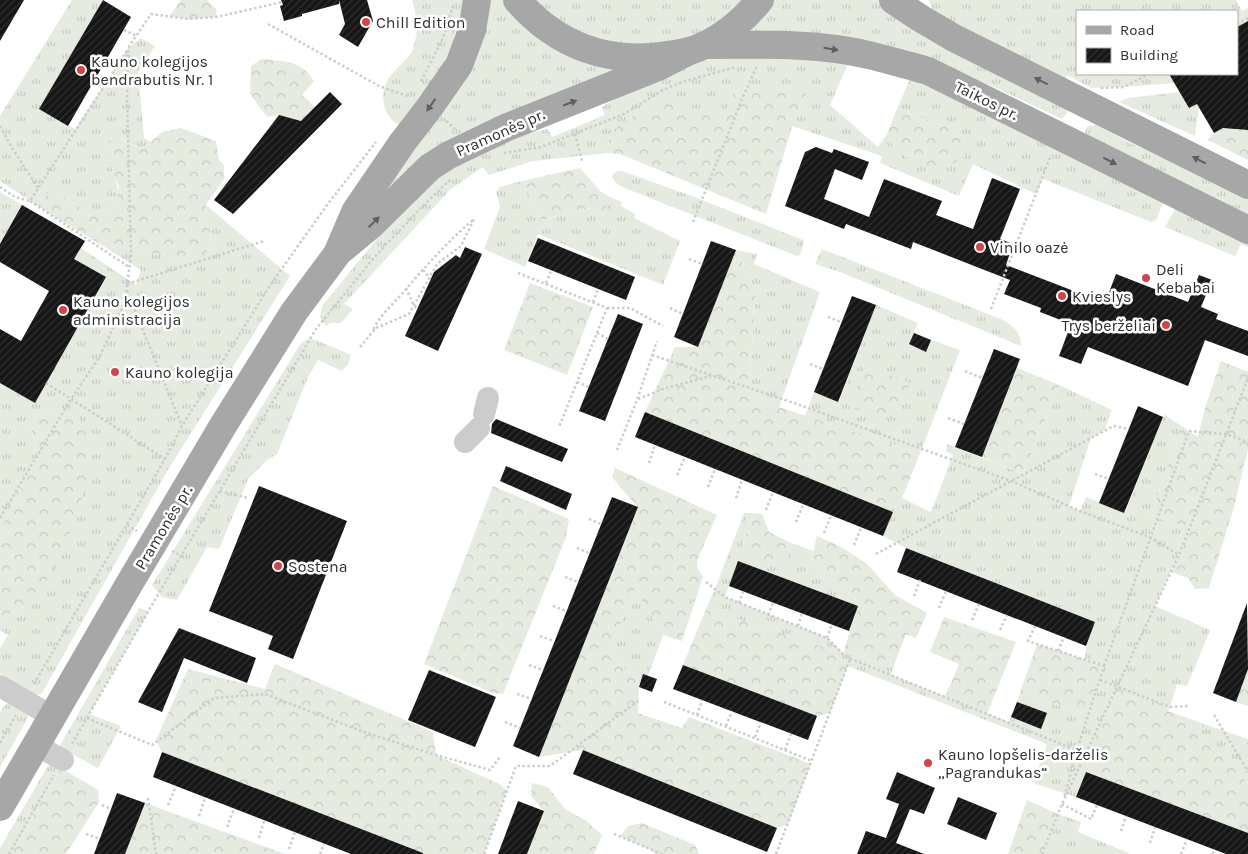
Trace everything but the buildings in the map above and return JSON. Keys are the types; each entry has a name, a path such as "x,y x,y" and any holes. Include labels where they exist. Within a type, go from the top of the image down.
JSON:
{"main road":[{"name":"Pramonės pr.","path":"337,254 355,212 402,143 419,99 459,65 472,30 477,0"},
{"path":"517,0 531,16 557,36 585,49 616,57 648,58 697,48"},
{"name":"Pramonės pr.","path":"0,807 224,424 294,312 337,254 370,226 430,167 471,143 651,70 697,48 727,32 748,15 760,0"},
{"path":"893,0 954,38 1092,96 1248,185"},
{"name":"Taikos pr.","path":"697,48 782,45 828,48 890,60 928,72 1059,147 1248,230"},
{"path":"1059,147 1092,96"}],"street":[{"path":"0,686 53,717"},
{"path":"36,745 63,760"}],"path":[{"path":"419,99 443,38 454,0"},
{"path":"30,202 128,48 152,14 188,19 216,17 282,2"},
{"path":"268,24 379,86 419,99 471,143"},
{"path":"124,30 136,36"},
{"path":"0,518 71,399 99,358 125,302 131,254 127,97 128,48"},
{"path":"693,222 758,64 751,65"},
{"path":"502,154 541,147 624,114 663,90 682,82 744,66"},
{"path":"1092,96 1124,87 1147,75"},
{"path":"0,126 38,188"},
{"path":"575,134 582,162"},
{"path":"0,743 165,459 182,426 268,287 327,205 380,137"},
{"path":"991,309 1059,147"},
{"path":"8,854 316,329 377,254 451,180"},
{"path":"0,187 15,197 30,202 129,267"},
{"path":"360,346 376,328 409,314 439,266 461,246 474,219 454,236 406,288 376,323 373,331"},
{"path":"127,284 264,241"},
{"path":"689,259 702,264"},
{"path":"423,270 430,278"},
{"path":"546,284 551,270"},
{"path":"518,272 607,308 630,308 663,326"},
{"path":"406,288 414,306 418,309"},
{"path":"126,289 182,426"},
{"path":"593,303 598,290"},
{"path":"559,427 607,308"},
{"path":"670,308 683,314"},
{"path":"828,317 841,322"},
{"path":"597,333 608,338"},
{"path":"616,450 637,400 657,341"},
{"path":"652,355 1011,481 1080,511 1150,537 1178,555"},
{"path":"810,364 823,369"},
{"path":"966,371 982,378"},
{"path":"637,400 666,388 713,376"},
{"path":"1042,854 1062,804 1178,555 1248,378"},
{"path":"577,382 589,387"},
{"path":"46,384 165,459"},
{"path":"948,418 964,424"},
{"path":"876,554 1114,426 1129,429"},
{"path":"1062,804 1104,666 1189,431 1226,434 1248,442"},
{"path":"649,463 655,445"},
{"path":"677,475 685,457"},
{"path":"708,487 715,469"},
{"path":"1095,474 1109,480"},
{"path":"736,498 742,480"},
{"path":"220,492 248,498"},
{"path":"766,510 773,492"},
{"path":"796,522 803,505"},
{"path":"824,533 831,516"},
{"path":"589,519 601,524"},
{"path":"854,545 861,528"},
{"path":"577,548 589,553"},
{"path":"565,578 578,582"},
{"path":"914,596 920,580"},
{"path":"706,582 725,597 827,638 845,656 1086,754"},
{"path":"939,608 946,591"},
{"path":"739,603 743,592"},
{"path":"768,615 773,603"},
{"path":"972,620 979,604"},
{"path":"553,606 566,611"},
{"path":"798,627 802,613"},
{"path":"1000,630 1007,615"},
{"path":"827,638 832,624"},
{"path":"1035,626 1028,641 1104,666"},
{"path":"540,636 554,641"},
{"path":"1058,651 1064,637"},
{"path":"776,854 851,658"},
{"path":"529,664 543,670"},
{"path":"1100,680 1170,707 1188,706"},
{"path":"87,718 152,745 214,698 265,694 364,732 490,770 500,757"},
{"path":"517,694 532,699"},
{"path":"696,715 702,700"},
{"path":"484,854 516,766 550,766 638,701"},
{"path":"664,702 812,761"},
{"path":"726,727 732,711"},
{"path":"1214,715 1248,772"},
{"path":"505,722 520,728"},
{"path":"755,738 761,722"},
{"path":"785,750 790,734"},
{"path":"168,805 176,786"},
{"path":"148,798 156,854"},
{"path":"198,816 205,798"},
{"path":"1062,804 1091,819 1098,805"},
{"path":"102,805 111,809"},
{"path":"227,826 234,809"},
{"path":"1121,831 1126,816"},
{"path":"259,838 264,821"},
{"path":"1150,843 1154,827"},
{"path":"289,849 294,832"},
{"path":"86,834 100,840"},
{"path":"614,834 662,854"},
{"path":"1181,854 1187,839"},
{"path":"320,854 324,844"},
{"path":"1213,854 1214,850"}],"green space":[{"path":"72,0 103,0 39,109 75,129 128,48 141,38 155,46 138,72 144,138 151,142 144,148 138,148 122,139 107,144 118,190 115,204 105,216 92,216 60,194 43,202 55,217 0,181 0,116"},
{"path":"181,0 207,0 216,9 217,17 188,19 170,16"},
{"path":"412,0 464,0 451,49 434,83 399,125 391,119 386,111 383,96 389,78 410,55 413,49 417,24"},
{"path":"491,0 508,0 635,67 373,206 486,28"},
{"path":"529,0 749,0 711,31 659,48 588,40"},
{"path":"772,0 882,0 1069,110 1062,119 992,86 958,73 743,31"},
{"path":"929,0 1236,0 1242,11 1248,8 1248,22 1238,26 1238,10 1076,10 1076,75 1170,75 1174,83 1091,88 1067,75 1063,83 933,12"},
{"path":"794,55 848,64 830,105 878,147 887,134 895,149 956,130 897,109 910,79 896,70 1163,203 1156,220 1151,222 1043,179 1036,194 973,164 959,196 880,163 882,156 792,126 808,89 725,112 610,133 607,153 533,161 489,175 483,167 451,189 344,304 353,309 341,323 330,323 326,326 320,316 322,306 380,235 437,176 521,135 548,129 552,137 605,115 602,107 640,84 686,66 713,58"},
{"path":"262,59 285,61 297,65 309,74 314,81 302,95 315,107 301,121 279,115 267,117 250,94 251,66"},
{"path":"808,89 792,127 766,214 620,154 607,153 610,133 635,115 667,104 717,113 725,112 735,90"},
{"path":"1180,92 1189,108 1197,104 1199,107 1195,136 1119,102 1128,98"},
{"path":"897,109 956,130 966,147 964,157 954,163 926,168 913,162 895,149 887,134"},
{"path":"1097,125 1128,142 1248,195 1248,221 1086,135 1085,132 1088,126"},
{"path":"181,128 216,141 219,160 224,165 224,179 206,205 205,220 212,233 210,247 201,259 178,260 166,256 103,246 55,217 43,202 49,191 60,194 92,216 105,216 115,204 119,187 110,164 107,144 113,135 138,148 144,148 162,132"},
{"path":"1223,128 1248,130 1248,160 1208,140 1214,133"},
{"path":"580,168 601,192 612,198 602,215 590,208 541,220 522,181"},
{"path":"618,171 697,198 803,240 800,255 797,256 622,187 615,182 612,176"},
{"path":"522,181 541,220 590,208 602,215 612,198 622,202 621,206 635,214 634,218 680,241 663,285 538,234 525,267 484,249 500,207 496,192 500,187"},
{"path":"0,192 22,205 0,244"},
{"path":"206,205 290,276 169,468 42,693 36,696 0,673 0,649 8,635 0,630 0,619 20,608 62,415 40,413 30,424 38,455 0,530 0,383 35,403 106,278 74,259 81,248 136,285 141,270 103,246 166,256 178,260 210,247 212,233 205,220"},
{"path":"1176,208 1248,239 1248,247 1241,244 1235,256 1165,227"},
{"path":"822,249 1001,319 1016,330 1021,346 840,272 815,264"},
{"path":"736,250 757,254 754,264 820,292 779,407 748,397 756,293"},
{"path":"736,250 756,293 748,397 892,444 919,456 902,498 893,512 645,412 675,347 698,347"},
{"path":"530,283 593,307 567,375 504,350"},
{"path":"876,305 918,323 909,344 926,351 931,340 960,350 919,456 892,444 805,416 814,392 839,402"},
{"path":"308,339 316,340 351,355 348,364 342,371 318,360 308,377 277,454 267,460 248,479 219,549 207,547 177,600 162,597 152,585 301,343"},
{"path":"1221,361 1248,372 1248,449 1234,507 1209,588 1195,589 1188,578 1171,572 1190,528 1151,516 1180,425 1198,437 1205,408"},
{"path":"866,365 910,383 907,400 883,420 849,406"},
{"path":"1017,368 1059,385 1023,474 982,457"},
{"path":"1059,385 1112,410 1104,431 1091,438 1069,506 1080,511 1086,497 1125,513 1163,417 1165,415 1180,425 1151,516 1190,528 1155,606 1210,630 1187,686 1177,684 1170,707 1117,687 1083,760 1086,772 1076,797 1033,783 1047,744 848,666 827,648 706,609 744,513 751,513 743,546 789,564 789,542 813,551 811,561 833,585 854,596 858,606 738,562 725,597 827,638 845,655 844,650 893,668 891,675 1009,722 1011,717 1041,729 1047,714 1017,702 1020,693 1088,715 1104,666 1085,659 1086,646 1095,622 906,548 883,536 893,512 902,498 931,512 953,455 946,451 947,444 1023,474"},
{"path":"73,410 87,433 92,457 78,512 59,562 38,594 20,608 0,619 0,530 38,455 30,424 40,413 62,415"},
{"path":"615,468 717,515 698,558 697,567 703,577 682,641 663,635 635,589 608,653 641,682 639,687 638,713 682,728 689,717 811,764 788,824 777,828 583,750 539,757 638,508 612,477"},
{"path":"493,486 569,519 566,537 503,694 493,693 424,664"},
{"path":"751,513 762,514 769,532 789,542 789,564 749,559 743,546"},
{"path":"817,536 841,547 866,563 895,595 927,613 916,638 906,634 893,668 844,650 858,606 854,596 833,585 811,561"},
{"path":"635,588 663,635 648,676 641,682 608,653"},
{"path":"139,608 149,611 89,714 121,726 98,768 59,747"},
{"path":"706,609 827,648 848,666 830,713 817,716 683,665"},
{"path":"944,617 1016,642 987,714 945,697 959,664 930,652"},
{"path":"1037,644 1104,666 1088,715 1020,693"},
{"path":"275,664 433,732 436,755 499,784 507,790 484,854 410,854 162,752 156,740 188,669 265,689"},
{"path":"1248,669 1248,706 1236,702"},
{"path":"1117,687 1170,707 1168,711 1204,724 1198,737 1240,771 1248,786 1248,833 1086,772 1083,761"},
{"path":"10,702 27,712 28,718 0,767 0,712"},
{"path":"1204,724 1248,739 1248,786 1240,771 1198,737"},
{"path":"49,764 61,768 11,854 0,854 0,848"},
{"path":"61,768 98,790 99,802 66,854 11,854"},
{"path":"532,783 548,787 565,809 585,820 602,835 594,854 527,854 544,811 531,796"},
{"path":"1027,800 1058,814 1042,854 1008,854"},
{"path":"145,803 285,854 125,854"},
{"path":"1058,814 1081,822 1078,832 1131,854 1042,854"},
{"path":"642,823 695,845 699,854 655,854 651,850 620,836 628,826"}],"place":[{"name":"Chill Edition","path":"366,22"},
{"name":"Kauno kolegijos bendrabutis Nr. 1","path":"81,70"},
{"name":"Vinilo oazė","path":"980,247"},
{"name":"Deli Kebabai","path":"1146,278"},
{"name":"Kvieslys","path":"1062,296"},
{"name":"Kauno kolegijos administracija","path":"63,310"},
{"name":"Trys berželiai","path":"1166,325"},
{"name":"Kauno kolegija","path":"115,372"},
{"name":"Sostena","path":"278,566"},
{"name":"Kauno lopšelis-darželis „Pagrandukas“","path":"928,763"}]}
